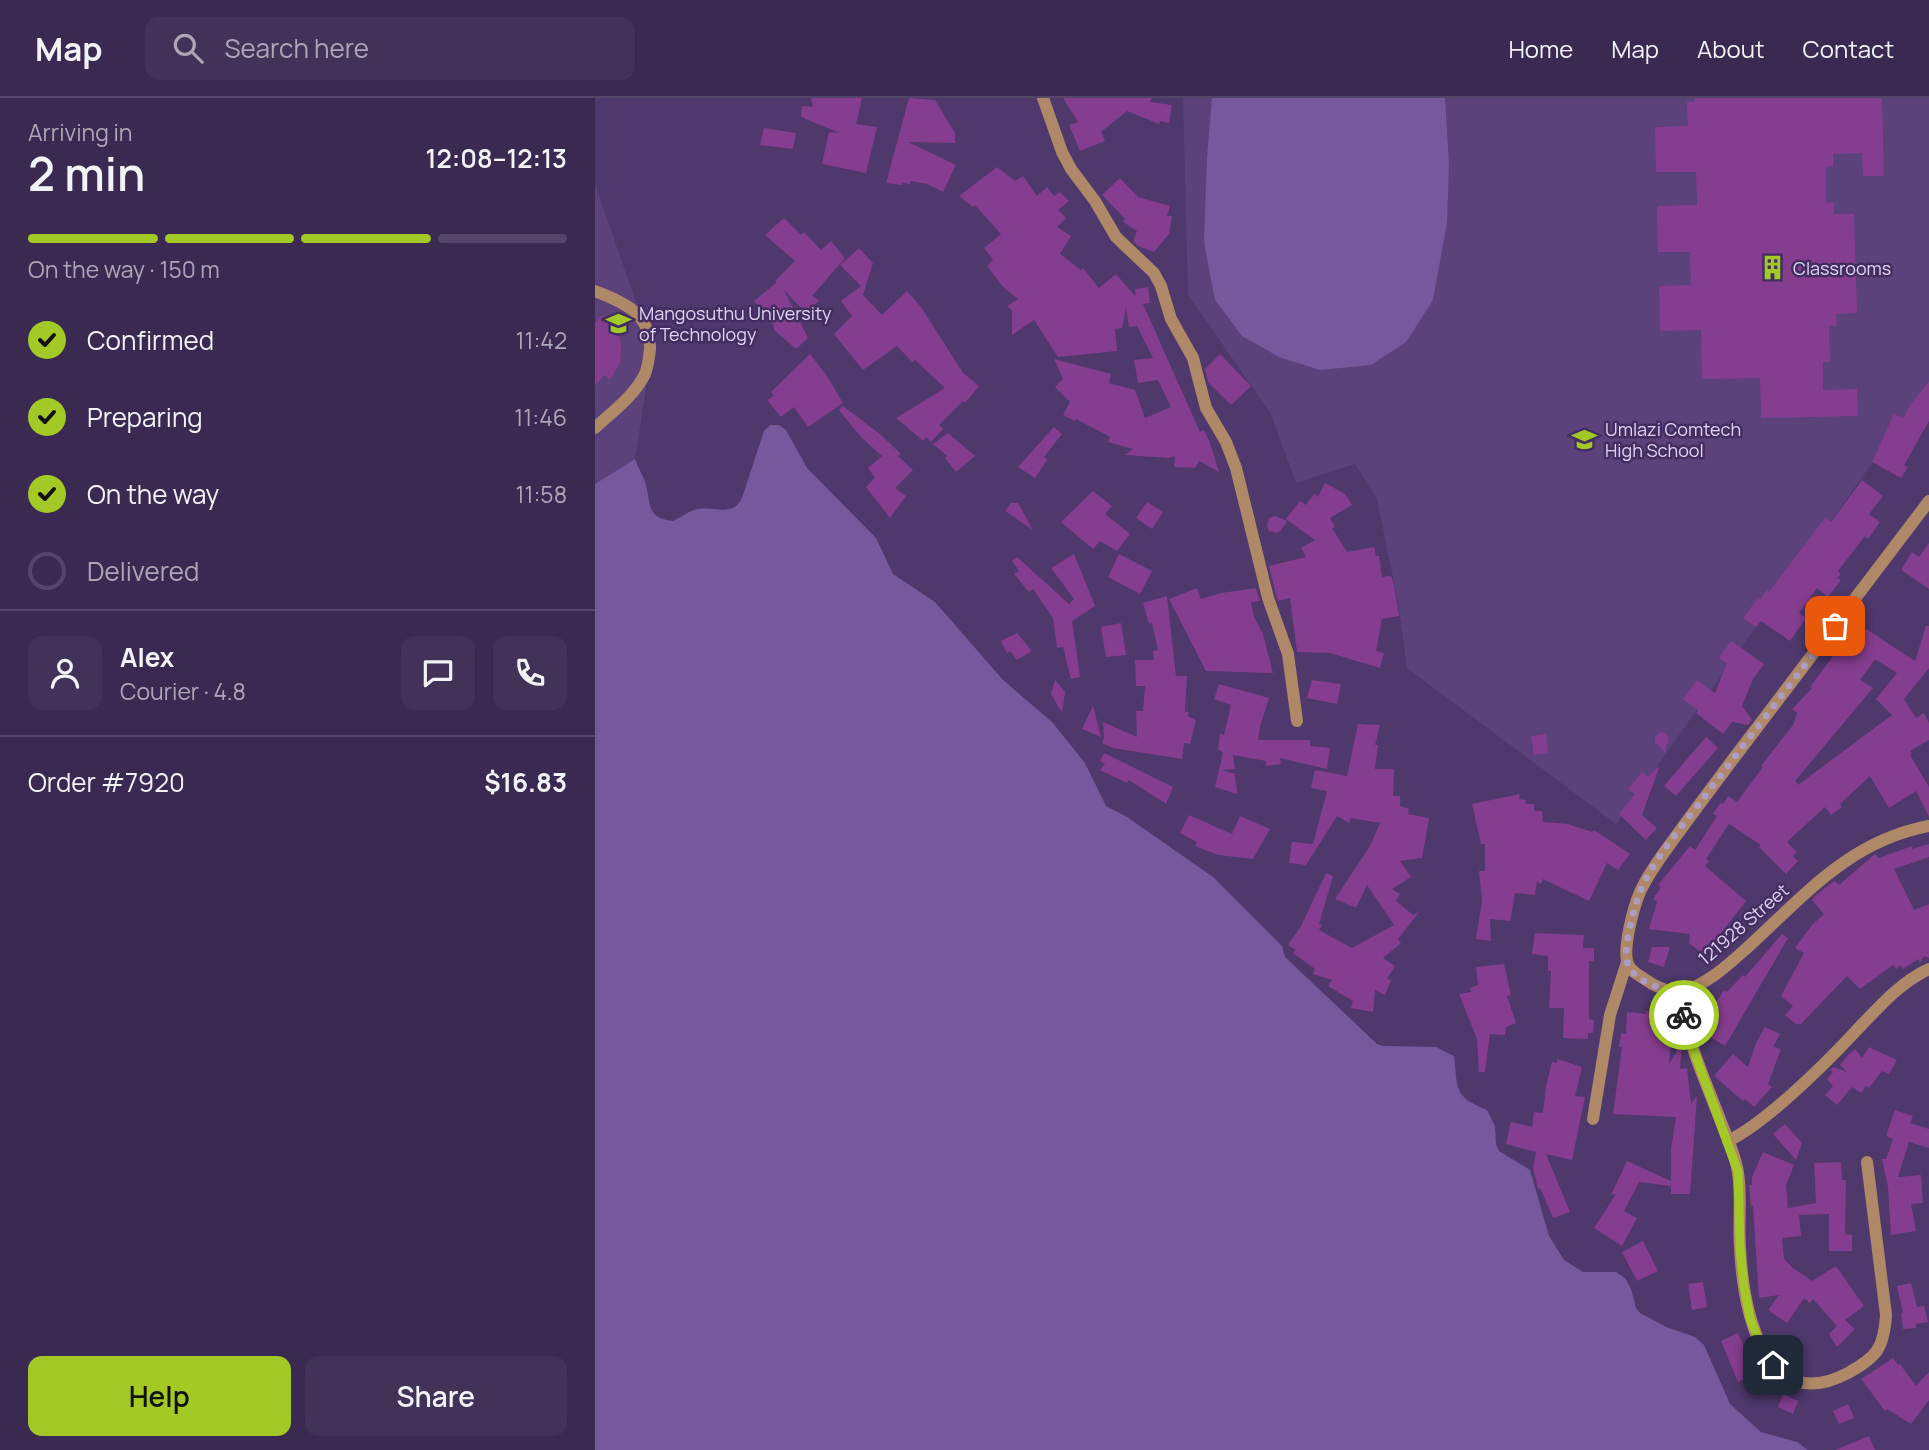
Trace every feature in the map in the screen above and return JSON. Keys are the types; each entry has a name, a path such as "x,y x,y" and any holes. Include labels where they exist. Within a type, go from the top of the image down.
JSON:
{"street":[{"path":"1043,98 1062,152 1071,169 1095,201 1116,237 1154,272 1171,319 1193,358 1206,408 1226,442 1236,468 1268,598 1288,654 1297,721"},
{"path":"595,291 622,301 635,310 646,325 650,339 645,375 630,394 595,428"},
{"path":"1593,1119 1610,1015 1627,962 1627,946 1634,912 1649,874 1929,501"},
{"name":"121928 Street","path":"1681,991 1706,979 1733,960 1827,873 1845,860 1873,844 1929,827"},
{"path":"1627,962 1634,973 1652,985 1669,991 1681,991 1687,1032 1738,1172 1740,1248 1750,1318 1773,1365 1785,1377 1798,1383 1816,1385 1847,1373 1876,1354 1885,1336 1886,1315 1867,1162"},
{"path":"1728,1141 1746,1131 1787,1096 1903,985 1929,969"}],"shaded area":[{"name":"Umlazi Comtech High School","path":"1183,98 1929,98 1929,383 1616,824 1407,668 1398,602 1377,499 1355,464 1296,483 1271,414 1188,295"},
{"path":"1212,98 1445,98 1449,165 1447,222 1433,300 1406,342 1371,365 1320,370 1279,357 1242,336 1215,300 1204,243"},
{"name":"Mangosuthu University of Technology","path":"595,184 652,348 635,459 595,484"},
{"path":"770,425 779,425 786,430 807,468 876,538 893,574 935,602 1003,680 1052,722 1085,763 1106,806 1127,817 1213,877 1282,946 1285,957 1377,1044 1436,1047 1454,1056 1459,1091 1468,1100 1487,1110 1495,1126 1499,1151 1530,1170 1549,1236 1564,1260 1583,1272 1616,1272 1625,1278 1640,1313 1666,1327 1695,1337 1704,1345 1730,1404 1761,1432 1797,1442 1808,1450 595,1450 595,484 635,459 645,482 652,510 659,517 673,521 694,510 733,508 742,498 764,431"}],"building":[{"path":"811,98 862,98 856,124 877,127 866,173 822,164 829,132 840,133 801,117 802,106 813,107"},
{"path":"909,98 935,100 955,133 955,143 908,142 956,165 943,192 927,184 911,181 910,184 902,185 886,183"},
{"path":"1063,98 1152,98 1150,102 1172,105 1169,123 1160,121 1159,124 1127,111 1101,132 1105,141 1080,151 1069,125 1078,122"},
{"name":"Classrooms","path":"1695,98 1882,98 1884,176 1863,176 1862,153 1833,154 1833,166 1826,167 1826,203 1834,202 1834,214 1854,214 1857,313 1836,314 1837,326 1829,326 1830,362 1823,362 1823,390 1857,389 1858,416 1761,418 1760,378 1702,379 1701,330 1660,331 1659,286 1691,285 1690,252 1658,252 1657,206 1697,205 1696,172 1656,172 1655,127 1688,126 1687,102 1695,101"},
{"path":"764,128 796,133 793,149 760,145"},
{"path":"997,167 1015,181 1023,176 1037,196 1047,187 1054,196 1060,192 1069,201 1058,210 1066,218 1057,227 1071,236 1060,254 1081,270 1083,268 1099,288 1116,274 1136,297 1135,289 1148,287 1150,303 1143,304 1200,432 1204,430 1210,443 1219,472 1199,461 1195,468 1174,467 1175,456 1168,458 1125,455 1133,449 1108,442 1110,437 1063,415 1070,402 1055,387 1063,379 1054,359 1111,374 1109,383 1135,390 1145,418 1171,407 1158,380 1138,383 1134,360 1153,358 1137,326 1129,327 1126,308 1122,328 1115,329 1117,351 1058,357 1034,320 1012,335 1012,310 1007,306 1018,299 1003,287 987,266 993,260 984,248 1001,234 975,205 973,207 959,196"},
{"path":"1120,178 1138,197 1170,206 1167,216 1172,216 1169,234 1154,252 1138,246 1133,241 1137,231 1123,222 1125,219 1102,195"},
{"path":"784,218 801,235 804,232 821,250 831,241 845,258 812,296 819,300 807,314 784,290 808,338 796,349 774,330 773,324 754,301 777,282 775,281 795,261 765,235"},
{"path":"859,248 873,263 863,295 882,315 907,291 921,307 963,373 979,386 965,403 963,401 939,425 943,429 931,442 926,437 923,441 896,418 945,388 915,360 912,362 897,346 863,370 834,334 852,316 841,301 861,286 840,265"},
{"path":"601,316 619,335 620,363 610,380 604,375 595,386 595,323"},
{"path":"810,354 843,403 808,427 794,407 781,417 767,400 774,396 771,392"},
{"path":"1220,354 1251,386 1231,405 1208,382 1205,369"},
{"path":"1929,381 1929,421 1904,465 1908,467 1901,478 1872,462 1894,414 1904,418"},
{"path":"843,406 881,435 913,470 895,488 906,496 890,518 866,487 875,478 868,468 882,456 860,436 839,410"},
{"path":"1054,427 1062,434 1044,457 1047,460 1035,478 1018,467"},
{"path":"948,433 975,456 956,472 945,458 947,456 933,444"},
{"path":"1862,480 1883,496 1869,514 1880,522 1868,539 1865,536 1838,571 1841,574 1837,578 1841,580 1828,597 1817,588 1799,613 1806,618 1790,641 1761,621 1756,627 1743,618 1758,598 1760,600 1767,590 1769,592 1825,518 1831,522"},
{"path":"1325,483 1345,494 1352,505 1330,518 1335,527 1332,528 1347,552 1374,547 1376,556 1379,556 1382,577 1391,576 1394,584 1399,616 1382,619 1376,651 1384,653 1380,668 1330,653 1297,652 1290,598 1278,601 1276,595 1269,566 1306,557 1301,548 1315,540 1286,519 1300,501 1306,505 1314,494 1318,497"},
{"path":"1093,491 1112,506 1105,514 1130,534 1117,551 1100,541 1093,549 1061,522"},
{"path":"1147,502 1163,512 1152,529 1136,518"},
{"path":"1011,503 1018,503 1033,530 1005,511"},
{"path":"1275,516 1287,521 1277,533 1269,531 1267,526 1269,518"},
{"path":"1929,543 1929,589 1901,570 1912,552 1919,557"},
{"path":"1074,554 1095,606 1072,621 1080,677 1071,679 1063,647 1057,648 1053,618 1033,589 1029,592 1014,574 1019,571 1012,561 1017,557 1069,604 1074,599 1051,568"},
{"path":"1119,554 1152,571 1140,594 1108,577"},
{"path":"1197,588 1201,599 1256,588 1260,601 1251,602 1254,617 1263,634 1273,673 1206,671 1169,599"},
{"path":"1167,596 1176,676 1187,676 1185,712 1189,712 1188,716 1196,720 1190,744 1184,743 1182,759 1113,748 1102,743 1103,722 1137,737 1136,711 1143,711 1145,686 1136,686 1135,660 1154,660 1153,651 1158,650 1152,623 1149,624 1143,603"},
{"path":"1121,623 1126,655 1106,657 1101,627"},
{"path":"1926,626 1929,626 1929,668 1904,699 1916,718 1924,713 1929,723 1929,740 1910,751 1910,755 1929,787 1929,817 1916,791 1889,808 1870,776 1840,804 1842,807 1831,815 1825,807 1787,842 1797,852 1793,856 1798,861 1786,874 1759,847 1761,845 1729,824 1706,859 1709,861 1705,866 1746,901 1704,955 1689,943 1690,934 1649,929 1657,902 1653,899 1661,887 1658,885 1690,846 1695,850 1717,816 1713,814 1720,803 1723,804 1728,796 1737,802 1793,725 1797,713 1792,709 1812,688 1810,687 1842,644 1851,650 1866,629 1915,661","holes":["1875,659 1897,673 1876,699 1892,715 1798,785 1795,781 1873,688 1860,680"]},
{"path":"1017,633 1032,651 1017,660 1010,651 1007,653 1001,641"},
{"path":"1731,641 1764,664 1753,679 1742,706 1752,720 1748,725 1732,722 1723,734 1683,699 1697,680 1715,693 1727,663 1719,658"},
{"path":"1055,680 1065,692 1062,713 1051,694"},
{"path":"1312,680 1341,684 1337,704 1307,698"},
{"path":"1219,684 1269,698 1258,740 1310,740 1310,746 1330,748 1327,769 1280,758 1281,764 1266,766 1266,761 1233,755 1235,769 1221,770 1235,774 1237,794 1215,787 1223,753 1218,749 1220,734 1224,735 1231,705 1214,699"},
{"path":"1093,706 1101,737 1082,729"},
{"path":"1358,724 1380,725 1375,745 1378,745 1375,769 1394,769 1393,796 1400,796 1400,806 1409,809 1408,814 1429,818 1422,858 1400,861 1411,877 1392,889 1400,894 1396,901 1413,915 1420,911 1398,939 1401,943 1383,958 1395,966 1387,979 1391,980 1385,995 1375,990 1373,1012 1351,1008 1353,1001 1328,986 1332,980 1313,974 1315,969 1293,953 1296,950 1288,945 1301,926 1326,873 1333,876 1319,930 1352,948 1394,925 1367,885 1356,908 1335,899 1370,846 1380,823 1351,818 1349,823 1337,816 1306,865 1289,863 1292,842 1313,844 1327,791 1311,788 1315,770 1347,776"},
{"path":"1660,732 1669,738 1665,753 1655,742 1655,737"},
{"path":"1546,734 1548,753 1534,755 1531,736"},
{"path":"1706,737 1718,748 1676,796 1664,786"},
{"path":"1104,753 1173,787 1166,804 1129,780 1127,783 1100,770 1105,764 1100,761"},
{"path":"1659,768 1642,815 1657,828 1646,840 1619,814 1635,794 1628,789 1642,772 1648,777"},
{"path":"1520,794 1519,799 1526,800 1525,804 1534,804 1534,811 1542,811 1543,822 1568,824 1592,832 1594,830 1630,854 1618,870 1607,863 1589,901 1543,879 1541,884 1537,882 1535,895 1515,893 1510,921 1490,919 1491,941 1476,939 1482,901 1479,871 1485,871 1485,844 1481,844 1472,804"},
{"path":"1189,815 1232,834 1240,816 1270,829 1253,859 1218,855 1195,846 1197,842 1180,833"},
{"path":"1929,844 1929,857 1894,869 1914,910 1929,904 1929,958 1924,956 1920,963 1918,959 1903,969 1900,965 1896,969 1893,965 1860,989 1847,976 1801,1024 1796,1024 1785,1015 1793,1006 1781,996 1804,953 1795,948 1824,914 1812,900 1834,881 1839,885 1875,854 1879,858 1912,846 1912,849"},
{"path":"1535,933 1584,935 1583,948 1594,948 1594,961 1589,961 1589,1019 1594,1020 1593,1033 1588,1033 1588,1039 1563,1038 1564,1008 1549,1008 1551,971 1548,971 1548,956 1532,954"},
{"path":"1782,934 1788,938 1725,1046 1697,1029 1695,1022 1710,997 1717,1001 1724,990 1727,992 1743,975 1745,977"},
{"path":"1652,947 1670,947 1664,967 1648,962"},
{"path":"1504,964 1511,995 1507,996 1516,1023 1506,1027 1505,1035 1490,1034 1485,1072 1479,1072 1477,1039 1459,994 1471,992 1470,988 1478,985 1476,967"},
{"path":"1646,1011 1674,1013 1669,1064 1682,1043 1680,1069 1687,1068 1691,1104 1697,1096 1690,1194 1671,1194 1671,1186 1639,1182 1624,1211 1637,1218 1622,1246 1594,1228 1616,1194 1611,1195 1627,1161 1671,1181 1671,1148 1676,1117 1613,1114 1622,1047 1619,1047 1621,1033 1626,1034 1627,1012 1646,1014"},
{"path":"1765,1027 1780,1034 1773,1047 1781,1049 1768,1084 1772,1087 1754,1107 1714,1076 1733,1054 1748,1067"},
{"path":"1869,1047 1897,1060 1889,1074 1882,1071 1869,1088 1866,1086 1861,1093 1852,1087 1837,1105 1825,1095 1833,1086 1827,1079 1833,1072 1830,1070 1833,1067 1847,1072 1840,1065 1848,1055 1855,1049 1862,1058"},
{"path":"1557,1059 1582,1067 1575,1096 1585,1097 1572,1160 1546,1154 1570,1212 1553,1218 1540,1188 1538,1189 1533,1168 1536,1152 1506,1144 1511,1122 1532,1127 1534,1112 1543,1113 1552,1062 1557,1063"},
{"path":"1895,1110 1913,1116 1910,1123 1929,1129 1929,1148 1909,1142 1898,1177 1921,1175 1923,1203 1911,1204 1916,1231 1891,1235 1888,1187 1882,1159 1886,1159 1893,1139 1886,1136"},
{"path":"1785,1124 1802,1143 1796,1160 1773,1134"},
{"path":"1763,1152 1794,1165 1786,1185 1788,1208 1816,1203 1814,1163 1841,1162 1842,1180 1846,1180 1845,1234 1852,1235 1852,1251 1829,1251 1829,1214 1799,1215 1801,1236 1782,1238 1784,1259 1793,1268 1812,1281 1836,1266 1864,1306 1845,1320 1855,1329 1837,1347 1829,1334 1837,1326 1813,1299 1810,1303 1804,1298 1787,1323 1768,1310 1779,1295 1759,1298 1753,1206 1751,1207 1749,1185 1752,1185 1752,1177"},
{"path":"1643,1241 1658,1271 1637,1281 1622,1252"},
{"path":"1703,1282 1707,1307 1692,1310 1688,1284"},
{"path":"1911,1283 1917,1307 1924,1306 1928,1322 1916,1324 1916,1328 1903,1329 1903,1313 1897,1286"},
{"path":"1738,1333 1750,1361 1753,1359 1766,1384 1753,1391 1746,1378 1738,1382 1721,1341"},
{"path":"1893,1358 1916,1386 1929,1372 1929,1400 1911,1424 1887,1409 1885,1411 1861,1379"},
{"path":"1783,1394 1798,1401 1793,1414 1778,1407"},
{"path":"1848,1404 1854,1418 1839,1424 1833,1411"},
{"path":"1869,1436 1875,1450 1835,1450"}],"way so far":[{"path":"1684,1015 1681,991 1669,991 1652,985 1634,973 1627,962 1627,946 1640,893 1649,874 1691,815 1835,626"}],"place":[{"name":"Classrooms","path":"1773,268"},
{"name":"Mangosuthu University of Technology","path":"619,323"},
{"name":"Umlazi Comtech High School","path":"1585,439"}],"route":[{"path":"1684,1015 1687,1032 1738,1172 1744,1286 1750,1318 1773,1365"}]}
